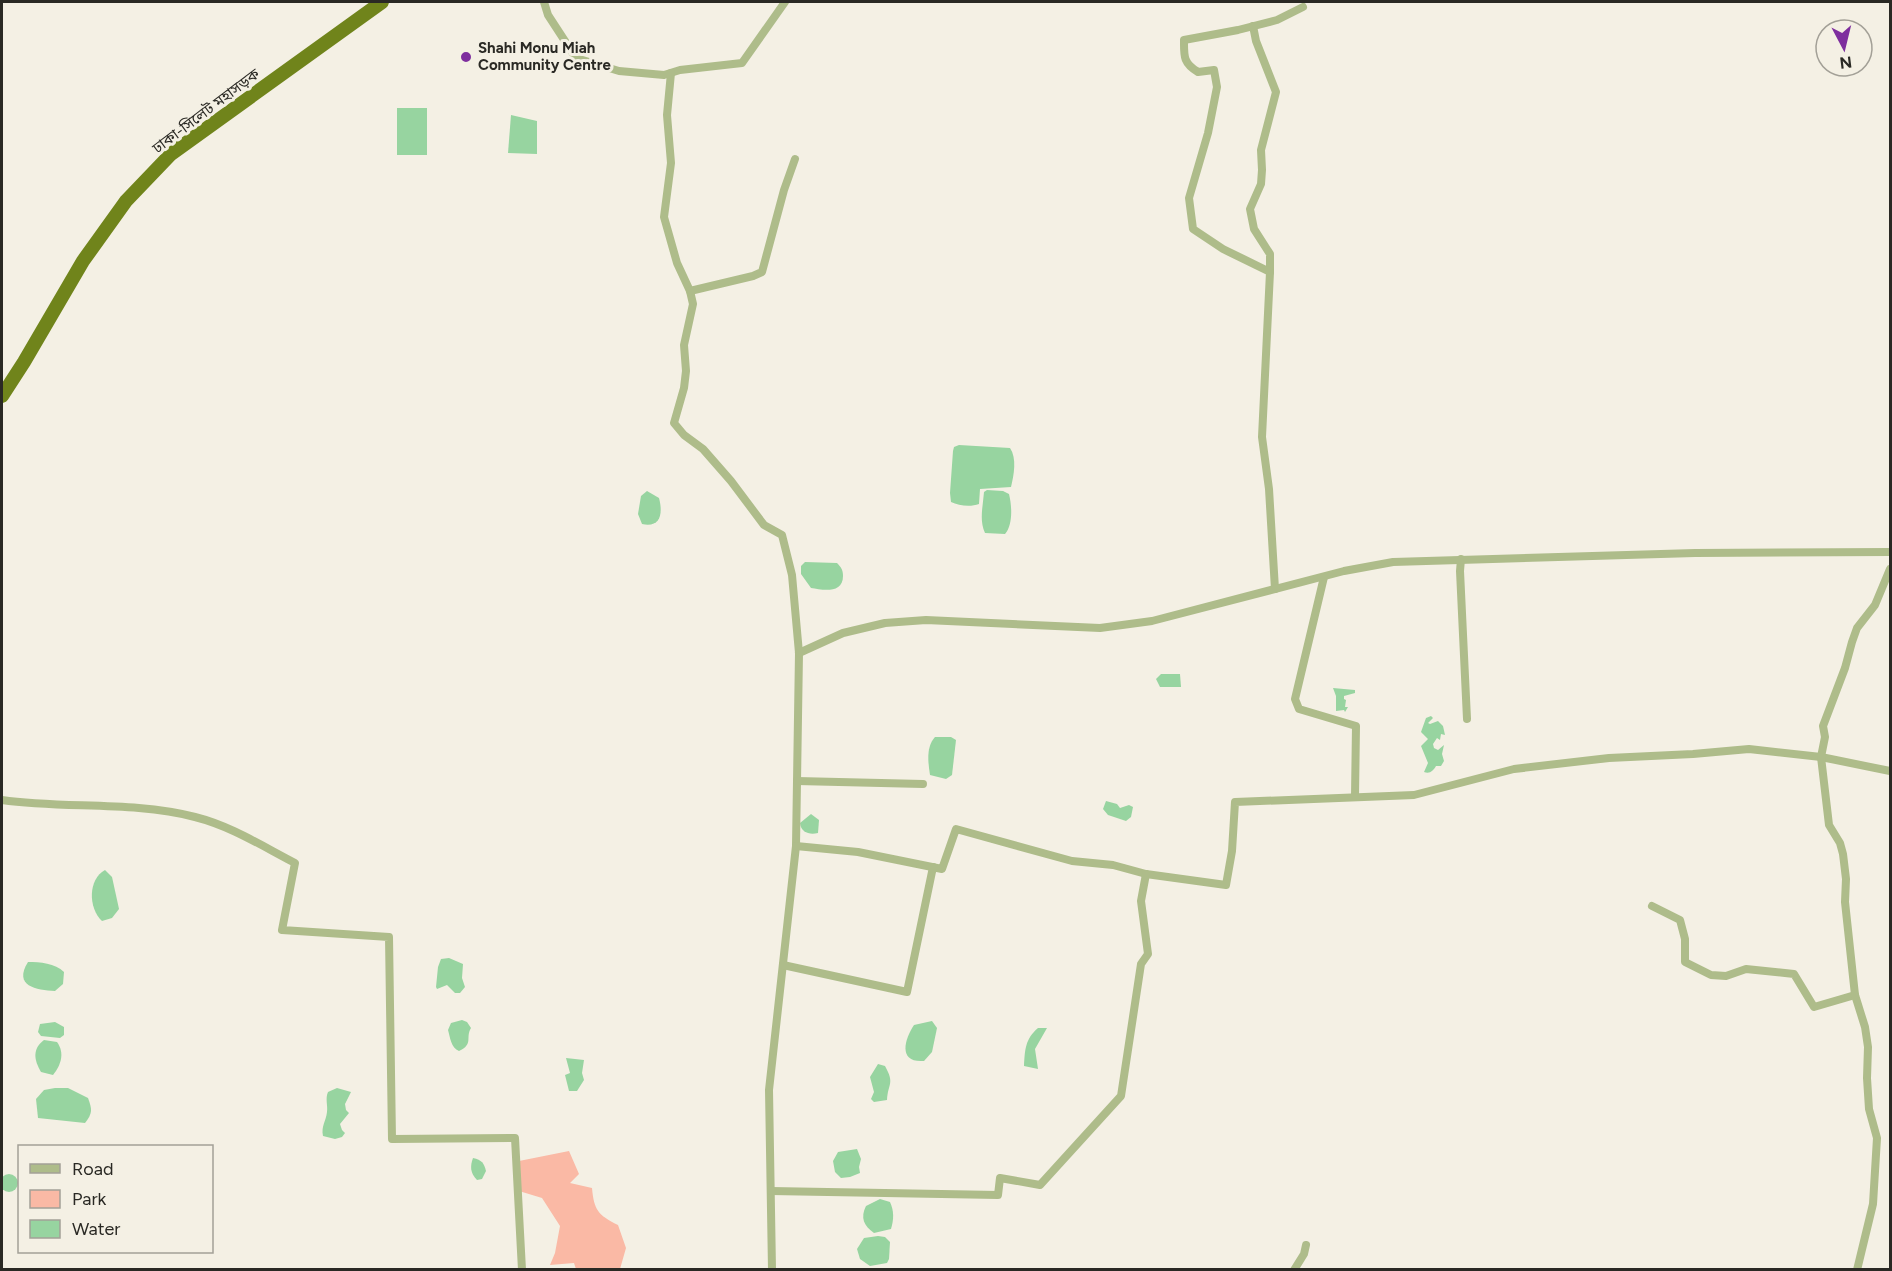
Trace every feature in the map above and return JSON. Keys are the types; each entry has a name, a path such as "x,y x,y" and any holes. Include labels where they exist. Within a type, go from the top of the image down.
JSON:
{"highway":[{"name":"ঢাকা-সিলেট মহাসড়ক","path":"2,396 83,261 126,201 171,154 382,2"}],"street":[{"path":"544,2 548,15 576,58 619,71 664,75 680,70 742,63 785,2"},
{"path":"1270,272 1223,249 1193,229 1189,198 1208,133 1217,87 1214,70 1198,72 1188,65 1184,54 1184,40 1277,20 1303,7"},
{"path":"1253,26 1256,41 1276,92 1261,150 1260,184 1250,209 1254,229 1270,254 1262,437 1269,489 1275,589"},
{"path":"671,73 667,115 671,163 664,217 677,263 690,291 693,304 684,345 686,371 684,388 674,423 684,435 703,449 731,481 764,525 782,535 792,575 799,653 796,846 769,1090 772,1269"},
{"path":"690,291 762,272 784,190 795,159"},
{"path":"799,653 843,633 885,622 927,620 1100,628 1152,621 1324,577 1393,562 1695,553 1890,552"},
{"path":"1461,559 1467,719"},
{"path":"1857,1269 1873,1204 1877,1138 1869,1109 1866,1027 1856,995 1845,902 1846,879 1843,854 1840,843 1829,825 1821,757 1825,736 1823,726 1857,628 1875,605 1890,569"},
{"path":"1324,577 1295,699 1299,709 1356,726 1355,796"},
{"path":"796,846 858,852 942,869 956,829 1072,861 1113,865 1146,874 1226,885 1232,851 1234,802 1414,795 1514,770 1609,758 1749,749 1821,757 1890,771"},
{"path":"797,781 923,784"},
{"path":"2,800 90,807 156,809 195,817 242,833 295,863 282,930 389,937 392,1139 515,1138 522,1269"},
{"path":"783,965 907,992 933,867"},
{"path":"771,1191 998,1195 1000,1178 1040,1185 1121,1096 1141,964 1148,954 1141,901 1146,874"},
{"path":"1652,906 1680,920 1685,939 1685,962 1711,975 1726,976 1746,969 1794,974 1814,1007 1856,995"},
{"path":"1294,1269 1304,1254 1306,1245"}],"green space":[{"path":"569,1151 579,1174 570,1183 592,1188 598,1211 618,1225 626,1248 620,1269 576,1269 574,1263 550,1265 555,1253 560,1226 542,1198 519,1191 519,1161"}],"water":[{"path":"397,108 427,108 427,155 397,155"},
{"path":"511,115 537,121 537,154 508,153"},
{"path":"959,445 1010,448 1014,462 1011,487 980,489 979,504 976,505 965,506 951,502 953,451 954,447"},
{"path":"987,490 1003,491 1009,494 1011,515 1005,534 985,533 982,513 984,492"},
{"path":"647,491 659,498 661,509 657,521 648,525 642,524 638,514 641,496"},
{"path":"805,562 837,563 843,572 840,586 832,590 811,588 801,574 801,566"},
{"path":"1161,674 1180,674 1181,687 1160,687 1156,679"},
{"path":"1333,688 1355,690 1355,693 1344,696 1345,707 1348,707 1345,712 1344,710 1336,711 1336,696"},
{"path":"1431,716 1433,718 1428,723 1438,721 1443,726 1445,735 1441,734 1440,740 1437,738 1433,744 1438,750 1444,745 1442,754 1444,761 1441,766 1436,766 1431,772 1426,773 1424,772 1428,763 1421,746 1428,739 1421,732 1426,718"},
{"path":"935,737 951,737 956,740 952,775 946,779 930,775 929,750"},
{"path":"1106,801 1117,804 1120,808 1129,805 1133,807 1131,817 1126,821 1108,815 1103,809"},
{"path":"811,814 819,820 818,833 812,834 802,829 800,823"},
{"path":"105,870 112,877 119,909 112,918 102,921 94,909 92,894 95,880"},
{"path":"449,958 463,964 462,978 465,987 460,993 455,993 447,985 437,989 436,987 441,959"},
{"path":"28,962 47,964 60,969 64,972 63,984 55,991 29,985 23,977"},
{"path":"462,1020 467,1022 471,1028 468,1043 459,1051 453,1045 448,1030 451,1023"},
{"path":"932,1021 937,1028 932,1052 924,1061 916,1061 910,1058 906,1049 910,1031 914,1025"},
{"path":"55,1022 64,1027 64,1035 60,1038 41,1036 38,1032 40,1024"},
{"path":"1038,1028 1047,1028 1035,1049 1038,1069 1024,1066 1028,1041"},
{"path":"44,1040 57,1042 61,1050 60,1063 53,1075 41,1072 37,1063 37,1047"},
{"path":"566,1058 584,1060 582,1073 584,1080 577,1091 569,1091 565,1075 570,1073"},
{"path":"878,1064 885,1066 890,1083 887,1100 874,1102 871,1099 874,1092 870,1077"},
{"path":"68,1088 88,1098 91,1111 85,1123 38,1118 36,1099 44,1090"},
{"path":"337,1088 351,1092 345,1104 349,1113 340,1124 345,1133 342,1137 335,1139 323,1136 323,1129 328,1092"},
{"path":"857,1149 861,1159 860,1173 841,1178 835,1172 833,1161 838,1152"},
{"path":"473,1158 481,1161 484,1166 486,1171 482,1179 477,1180 473,1175 471,1167"},
{"path":"9,1174 15,1177 18,1183 15,1189 9,1192 3,1189 0,1183 3,1177"},
{"path":"880,1199 890,1202 893,1222 891,1229 874,1233 865,1225 863,1214 866,1206"},
{"path":"885,1237 890,1242 889,1259 887,1263 870,1266 860,1259 857,1249 864,1238"}],"place":[{"name":"Shahi Monu Miah Community Centre","path":"466,57"}]}
